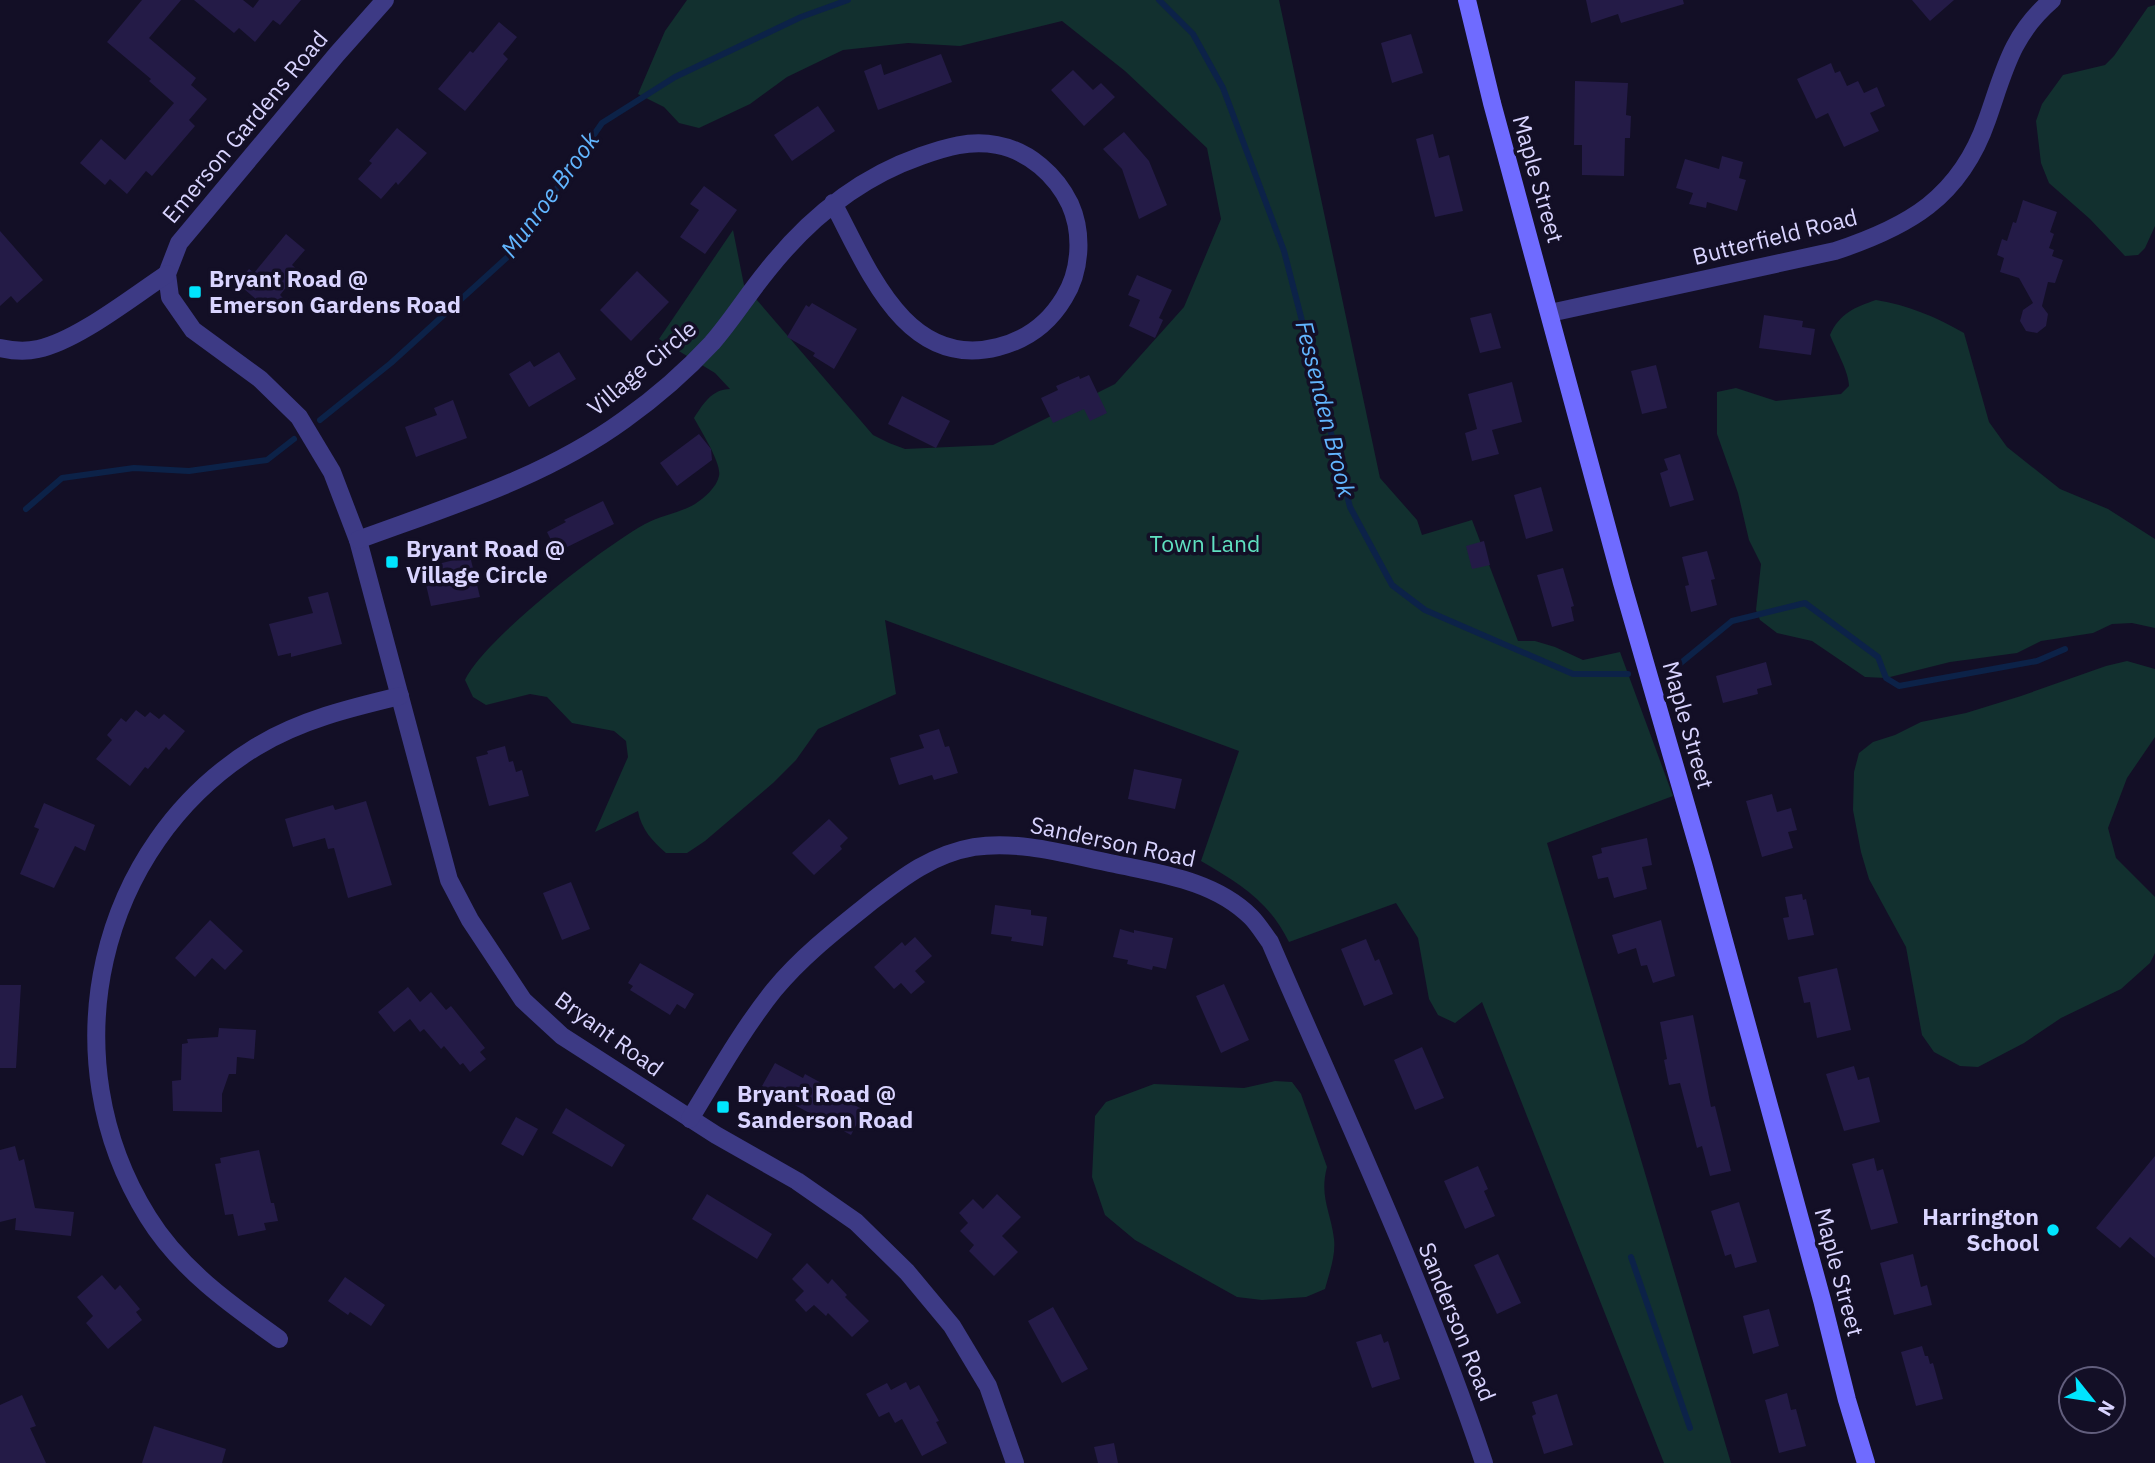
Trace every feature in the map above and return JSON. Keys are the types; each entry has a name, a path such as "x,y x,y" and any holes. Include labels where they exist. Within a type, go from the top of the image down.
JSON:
{"main road":[{"name":"Maple Street","path":"1467,0 1492,103 1664,736 1703,864 1866,1463"}],"street":[{"name":"Emerson Gardens Road","path":"170,297 167,274 179,243 337,54 386,0"},
{"name":"Butterfield Road","path":"1550,313 1835,251 1877,237 1906,221 1944,192 1967,164 1986,124 2001,73 2013,46 2030,21 2052,0"},
{"name":"Village Circle","path":"358,540 504,487 569,455 626,419 711,344 800,232 832,202 897,164 960,144 982,143 1024,155 1043,168 1059,185 1070,205 1077,228 1078,251 1074,273 1066,295 1053,314 1036,330 1016,341 994,348 971,350 948,346 927,338 893,311 832,202"},
{"path":"0,348 17,352 66,341 167,274"},
{"name":"Bryant Road","path":"170,297 194,330 260,379 299,417 332,472 358,540 449,880 470,920 523,1000 562,1036 690,1119 797,1181 856,1222 907,1272 952,1326 988,1386 1016,1463"},
{"path":"279,1339 222,1298 195,1274 148,1219 130,1185 116,1154 99,1081 95,1045 101,975 121,907 136,875 168,825 200,790 246,754 287,730 320,717 400,696"},
{"name":"Sanderson Road","path":"690,1119 755,1016 792,971 825,938 925,863 972,848 1023,846 1167,875 1212,891 1231,901 1252,918 1270,942 1417,1283 1466,1407 1484,1463"}],"green space":[{"name":"Town Land","path":"687,0 1279,0 1380,478 1417,520 1422,535 1472,520 1518,641 1535,641 1583,660 1620,652 1673,796 1547,843 1731,1463 1664,1463 1482,1002 1455,1023 1438,1015 1429,999 1418,938 1396,903 1289,942 1272,915 1252,894 1201,861 1239,751 885,620 896,694 818,729 796,760 773,783 705,841 687,853 666,853 648,835 638,811 595,832 628,757 626,741 614,731 572,723 547,697 530,694 486,705 473,697 465,680 476,662 546,595 626,536 651,521 695,504 716,484 719,476 717,464 694,418 713,394 730,389 715,373 659,339 733,230 744,285 873,435 905,449 993,445 1115,384 1184,307 1221,219 1207,148 1125,71 1062,21 960,46 908,43 843,50 787,77 750,104 699,128 679,123 664,107 638,94 665,31"},
{"path":"2155,5 2155,226 2145,248 2138,255 2125,256 2090,219 2049,183 2041,163 2036,121 2042,104 2063,75 2105,65 2148,7"},
{"path":"1876,300 1922,312 1964,333 1989,422 2007,447 2060,489 2108,509 2155,539 2155,628 2132,623 2112,624 2093,633 2041,641 2017,653 1950,662 1886,678 1865,677 1812,641 1777,633 1760,620 1756,610 1761,564 1749,540 1738,493 1717,434 1717,392 1736,388 1776,401 1841,394 1849,386 1848,380 1830,335 1848,312"},
{"path":"2127,661 2155,669 2155,737 2127,778 2108,828 2116,858 2155,897 2155,953 2150,963 2121,989 2061,1018 2024,1043 1978,1067 1960,1066 1934,1052 1922,1035 1906,947 1869,879 1853,810 1854,772 1859,753 1873,742 1921,722 1966,713"},
{"path":"1275,1081 1292,1082 1301,1094 1327,1167 1324,1187 1333,1229 1334,1251 1325,1289 1306,1297 1262,1300 1237,1297 1135,1240 1105,1215 1092,1177 1095,1116 1106,1102 1154,1084 1244,1088"}],"building":[{"path":"142,0 181,0 149,38 196,78 191,85 207,99 189,120 195,126 152,176 146,171 127,194 110,179 105,185 80,163 101,139 125,160 174,103 149,81 151,79 107,42"},
{"path":"194,0 243,0 253,8 259,0 301,0 280,25 273,20 255,42 239,28 234,33"},
{"path":"1586,0 1683,0 1684,4 1621,23 1618,14 1591,23"},
{"path":"1912,0 1954,0 1930,21"},
{"path":"499,22 517,37 503,54 508,59 465,111 438,89"},
{"path":"1411,34 1423,73 1392,83 1381,43"},
{"path":"941,54 952,82 878,110 864,71 881,64 884,75"},
{"path":"1831,63 1835,73 1840,71 1847,86 1858,81 1864,93 1877,87 1885,106 1870,113 1879,131 1844,147 1828,113 1816,119 1797,79"},
{"path":"1073,70 1093,90 1101,83 1115,97 1084,126 1051,90"},
{"path":"1575,81 1628,83 1626,115 1631,116 1630,138 1625,138 1624,176 1582,175 1582,145 1574,145"},
{"path":"818,106 835,131 792,161 774,135"},
{"path":"397,128 427,153 398,185 396,182 381,199 358,179 372,163 369,161"},
{"path":"1124,132 1149,161 1167,205 1139,219 1122,169 1103,149"},
{"path":"1433,134 1439,158 1449,155 1463,211 1435,217 1416,139"},
{"path":"1722,156 1743,162 1739,178 1746,180 1737,211 1707,202 1706,208 1689,204 1693,193 1676,188 1685,159 1719,169"},
{"path":"704,186 737,210 705,254 680,237 699,210 690,204"},
{"path":"2023,200 2057,212 2050,232 2054,234 2049,248 2054,250 2052,256 2063,260 2055,283 2048,282 2042,306 2048,314 2046,326 2037,333 2026,331 2020,321 2023,310 2033,303 2019,278 2000,272 2004,258 1997,255 2002,239 2007,241 2013,222 2016,223"},
{"path":"0,231 43,280 17,303 11,296 0,306"},
{"path":"286,234 305,250 292,265 299,271 280,295 285,300 273,314 237,283 249,269 254,273"},
{"path":"637,271 669,302 631,341 600,310"},
{"path":"1137,275 1172,290 1159,318 1163,320 1155,338 1129,326 1140,300 1128,295"},
{"path":"812,303 857,329 834,369 813,356 815,353 787,337 806,305 809,307"},
{"path":"1491,313 1501,348 1480,353 1470,318"},
{"path":"1764,315 1803,321 1802,327 1815,329 1811,355 1759,348"},
{"path":"559,352 576,379 529,407 509,374 530,361 534,367"},
{"path":"1656,365 1667,408 1642,414 1631,371"},
{"path":"1089,375 1107,413 1090,421 1084,409 1053,423 1041,398 1058,390 1056,386 1079,376 1080,379"},
{"path":"1512,382 1522,422 1492,430 1499,454 1472,461 1465,433 1477,429 1468,394"},
{"path":"902,396 950,421 936,448 888,424"},
{"path":"453,400 467,438 416,457 405,427 437,415 434,408"},
{"path":"699,434 711,449 712,460 677,486 660,463"},
{"path":"1680,454 1694,500 1670,507 1660,473 1668,470 1664,459"},
{"path":"1541,487 1553,531 1526,539 1514,495"},
{"path":"603,501 614,524 557,552 547,532 566,522 564,520"},
{"path":"1484,541 1490,565 1472,569 1466,546"},
{"path":"1707,551 1715,579 1711,580 1717,605 1691,612 1685,586 1689,585 1682,557"},
{"path":"470,556 480,597 431,606 422,568"},
{"path":"1563,568 1574,606 1571,607 1574,621 1552,627 1537,575"},
{"path":"328,592 342,644 291,657 291,653 278,656 269,624 313,613 308,597"},
{"path":"1766,662 1772,685 1757,689 1758,694 1723,703 1716,676"},
{"path":"136,710 145,717 150,712 159,719 164,714 185,731 169,750 166,747 148,769 145,767 130,786 96,759 112,740 107,735 121,718 126,722"},
{"path":"939,729 945,747 949,746 958,773 934,780 932,775 899,785 890,758 924,748 919,735"},
{"path":"505,746 509,762 513,761 516,772 522,770 529,796 489,806 476,757"},
{"path":"1134,769 1182,779 1175,809 1128,799"},
{"path":"1772,794 1777,812 1791,808 1797,830 1788,832 1793,848 1762,857 1746,801"},
{"path":"366,801 392,885 348,898 334,848 328,849 325,838 293,847 285,819 333,805 335,810"},
{"path":"44,803 95,825 85,851 75,846 54,888 20,874 39,829 34,827"},
{"path":"829,819 848,838 840,846 842,849 814,875 792,853"},
{"path":"1647,838 1652,865 1642,867 1647,889 1614,898 1608,877 1598,879 1592,856 1602,853 1601,848"},
{"path":"571,882 590,929 562,940 543,893"},
{"path":"1802,894 1803,900 1806,899 1814,935 1788,940 1783,918 1789,917 1785,897"},
{"path":"995,905 1031,910 1031,915 1047,917 1043,946 1011,941 1012,937 991,934"},
{"path":"210,920 243,951 225,970 212,958 195,977 175,958"},
{"path":"1661,920 1675,976 1653,983 1647,965 1641,966 1636,948 1618,954 1612,935"},
{"path":"1120,929 1173,938 1166,969 1153,966 1152,970 1127,964 1128,960 1113,957"},
{"path":"915,937 932,956 915,971 925,982 911,994 901,983 894,989 874,967 902,942 905,946"},
{"path":"1366,939 1375,961 1379,959 1393,994 1364,1006 1341,949"},
{"path":"640,963 694,994 685,1009 677,1004 670,1015 630,990 633,986 628,983"},
{"path":"1837,968 1851,1030 1817,1038 1810,1002 1804,1003 1798,977"},
{"path":"1224,984 1249,1040 1221,1053 1196,996"},
{"path":"0,985 21,985 16,1068 0,1068"},
{"path":"408,987 420,1002 431,992 446,1010 451,1006 485,1048 480,1052 486,1059 470,1072 463,1063 460,1065 444,1046 441,1049 424,1029 420,1032 410,1019 394,1032 378,1012"},
{"path":"1693,1015 1711,1107 1715,1106 1731,1171 1710,1176 1702,1146 1697,1148 1680,1083 1669,1085 1664,1060 1667,1059 1660,1022"},
{"path":"219,1028 256,1030 254,1059 237,1057 236,1074 229,1074 222,1094 222,1112 173,1111 172,1081 181,1080 182,1044 188,1043 187,1039 218,1037"},
{"path":"1422,1047 1444,1098 1415,1110 1394,1060"},
{"path":"775,1063 803,1078 805,1074 825,1085 823,1089 864,1110 851,1135 787,1101 785,1104 763,1092 765,1088 762,1086"},
{"path":"1854,1066 1858,1080 1869,1077 1880,1122 1844,1131 1826,1074"},
{"path":"566,1108 625,1145 612,1167 552,1133"},
{"path":"516,1117 538,1129 523,1156 501,1144"},
{"path":"15,1146 19,1161 24,1159 35,1208 74,1212 71,1236 15,1230 16,1218 0,1222 0,1150"},
{"path":"259,1150 271,1203 274,1203 278,1221 264,1223 266,1230 238,1236 233,1214 225,1215 215,1164 221,1163 220,1158"},
{"path":"2155,1156 2155,1258 2130,1237 2120,1248 2096,1228"},
{"path":"1874,1158 1877,1171 1883,1169 1898,1223 1871,1230 1852,1164"},
{"path":"1478,1166 1488,1189 1484,1191 1495,1216 1465,1229 1444,1181"},
{"path":"707,1194 772,1234 757,1259 692,1219"},
{"path":"997,1194 1021,1217 1002,1236 1018,1252 994,1276 969,1251 974,1245 960,1231 968,1223 959,1213 973,1199 983,1209"},
{"path":"1739,1202 1757,1262 1735,1268 1731,1254 1725,1256 1711,1211"},
{"path":"1498,1254 1521,1303 1497,1314 1474,1265"},
{"path":"1913,1254 1921,1287 1927,1285 1932,1305 1894,1315 1880,1263"},
{"path":"807,1263 828,1284 832,1279 847,1295 845,1297 869,1321 852,1337 828,1313 826,1316 814,1305 806,1312 795,1300 804,1291 792,1279"},
{"path":"102,1275 115,1290 120,1285 140,1309 136,1312 142,1320 108,1349 86,1323 93,1316 77,1297"},
{"path":"345,1277 385,1305 371,1326 328,1301"},
{"path":"1053,1307 1088,1369 1062,1383 1028,1321"},
{"path":"1769,1309 1779,1346 1753,1354 1743,1316"},
{"path":"1381,1334 1384,1343 1388,1341 1400,1379 1372,1388 1356,1342"},
{"path":"1922,1346 1930,1364 1933,1363 1943,1399 1916,1406 1901,1352"},
{"path":"906,1382 910,1390 919,1385 939,1421 936,1422 947,1443 922,1456 902,1419 895,1423 889,1412 879,1417 866,1394 887,1383 891,1390"},
{"path":"1787,1393 1791,1410 1796,1409 1806,1446 1779,1453 1765,1400"},
{"path":"1557,1394 1573,1445 1544,1454 1532,1416 1536,1414 1532,1402"},
{"path":"22,1395 36,1426 30,1428 46,1463 0,1463 0,1405"},
{"path":"154,1426 226,1449 222,1463 142,1463"},
{"path":"1114,1443 1118,1463 1098,1463 1094,1447"}],"waterway":[{"name":"Munroe Brook","path":"320,420 391,363 513,252 602,123 675,77 801,17 848,0"},
{"name":"Fessenden Brook","path":"1159,0 1193,34 1223,88 1284,251 1350,507 1392,585 1425,610 1573,674 1628,674"},
{"name":"Munroe Brook","path":"26,509 62,478 134,468 189,471 267,460 294,439"},
{"name":"Fessenden Brook","path":"1671,671 1732,621 1805,603 1878,657 1886,678 1899,686 2037,661 2065,649"},
{"path":"1631,1257 1690,1428"}],"place":[{"name":"Bryant Road @ Emerson Gardens Road","path":"195,292"},
{"name":"Bryant Road @ Village Circle","path":"392,562"},
{"name":"Bryant Road @ Sanderson Road","path":"723,1107"},
{"name":"Harrington School","path":"2053,1230"}]}
